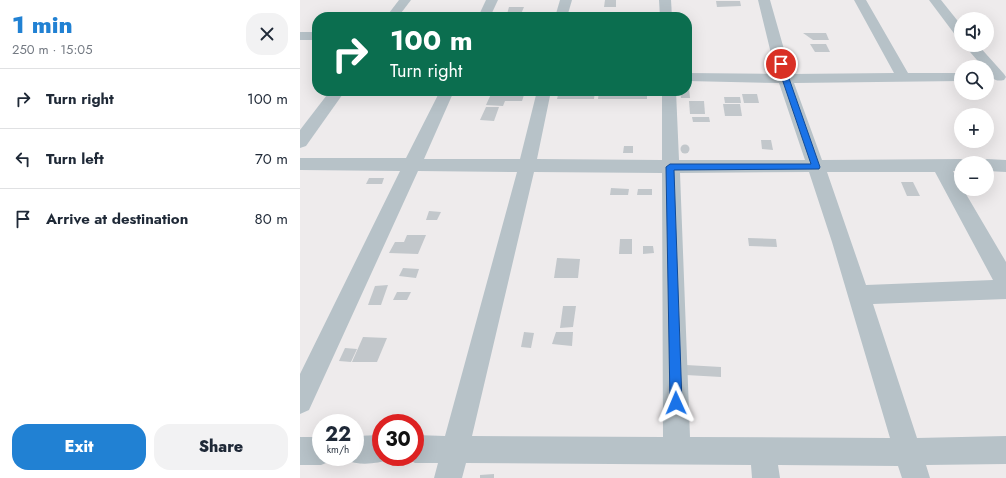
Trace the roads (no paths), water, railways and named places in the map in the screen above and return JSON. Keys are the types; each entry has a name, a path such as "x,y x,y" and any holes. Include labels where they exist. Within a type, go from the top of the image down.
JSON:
{"street":[{"path":"396,12 405,0"},
{"path":"486,12 492,0"},
{"path":"562,12 566,0"},
{"path":"665,0 666,12"},
{"path":"764,0 785,79 816,167 916,478"},
{"path":"860,0 904,78"},
{"path":"935,0 954,24"},
{"path":"300,36 312,36"},
{"path":"976,52 997,80"},
{"path":"692,77 785,79 954,77"},
{"path":"300,142 334,96"},
{"path":"300,401 445,96"},
{"path":"448,478 527,166 543,96"},
{"path":"669,96 677,450"},
{"path":"300,164 670,167 954,165"},
{"path":"940,165 1006,282"},
{"path":"994,166 1006,166"},
{"path":"858,295 1006,289"},
{"path":"424,449 908,452 1006,450"},
{"path":"763,450 766,478"},
{"path":"300,451 312,451"}]}
